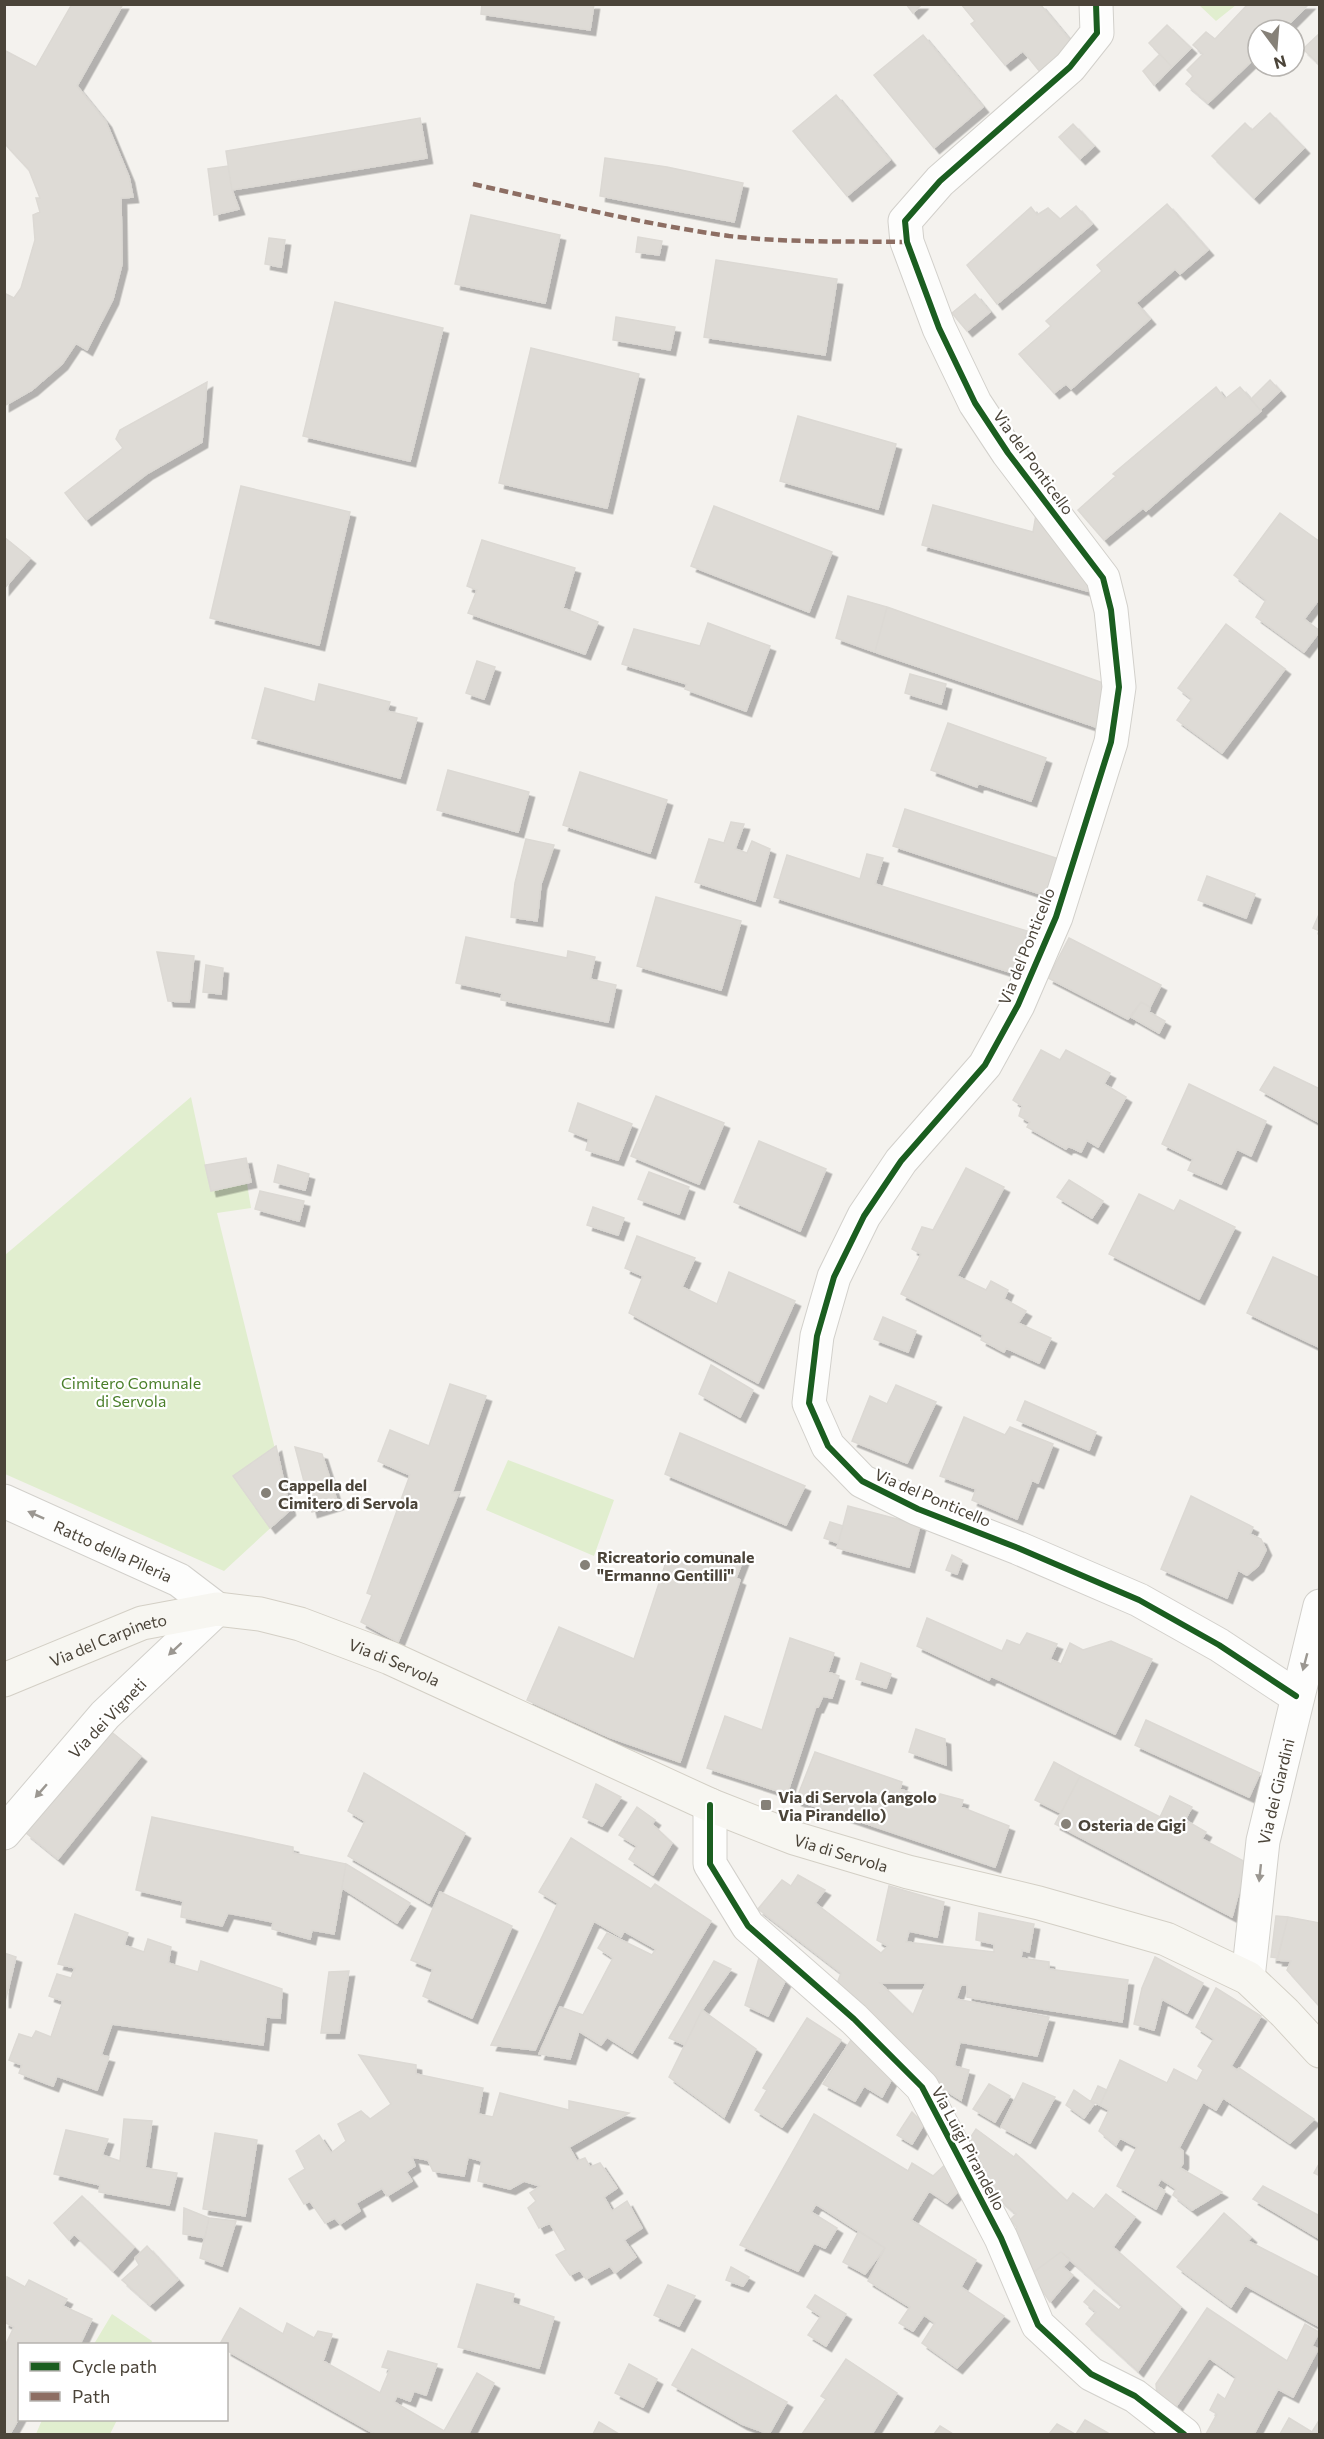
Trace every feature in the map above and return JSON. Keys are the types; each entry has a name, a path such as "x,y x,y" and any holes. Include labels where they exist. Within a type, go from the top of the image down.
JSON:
{"main road":[{"name":"Via del Carpineto","path":"4,1680 142,1623 217,1609"},
{"name":"Via di Servola","path":"217,1609 260,1614 300,1624 390,1659 710,1805 794,1838 896,1868 1039,1903 1166,1939 1248,1978 1320,2051"}],"street":[{"name":"Via del Ponticello","path":"1096,4 1097,33 1070,67 940,181 904,221 908,242 939,328 975,403 1008,453 1103,578 1111,610 1119,687 1110,742 1056,917 1018,1005 985,1065 901,1161 864,1216 834,1277 817,1336 809,1403 828,1446 862,1481 918,1509 1018,1548 1139,1600 1218,1645 1296,1696"},
{"name":"Ratto della Pileria","path":"4,1501 179,1580 217,1609"},
{"name":"Via dei Giardini","path":"1248,1978 1263,1841 1296,1696 1320,1606"},
{"name":"Via dei Vigneti","path":"4,1833 105,1715 217,1609"},
{"name":"Via Luigi Pirandello","path":"710,1805 710,1864 748,1926 854,2019 922,2087 1001,2238 1038,2325 1091,2374 1135,2396 1184,2434"}],"green space":[{"path":"1199,5 1236,5 1216,21"},
{"name":"Cimitero Comunale di Servola","path":"191,1097 211,1191 247,1184 251,1208 217,1213 290,1510 224,1571 5,1474 5,1255"},
{"path":"508,1460 614,1500 594,1556 486,1510"},
{"path":"112,2314 152,2341 151,2343 95,2343"},
{"path":"42,2421 116,2421 110,2434 36,2434"}],"building":[{"path":"72,4 123,4 77,86 106,122 129,177 133,197 121,198 122,264 113,299 87,350 76,343 62,364 32,390 4,406 4,293 14,298 21,288 35,240 33,215 40,212 36,198 40,198 29,170 4,143 4,50 36,67"},
{"path":"482,4 594,4 590,30 481,14"},
{"path":"906,4 922,4 913,13"},
{"path":"961,4 1040,4 1074,45 1041,73 1023,51 1005,65 971,24 975,21"},
{"path":"1248,4 1309,4 1295,18 1246,18 1246,67 1208,103 1186,84 1193,76 1187,70 1203,54 1193,45 1206,32 1215,39"},
{"path":"1167,25 1191,48 1172,67 1149,43"},
{"path":"1320,33 1320,65 1306,52 1306,46"},
{"path":"923,35 983,107 934,148 874,75"},
{"path":"1160,54 1172,67 1154,85 1143,71"},
{"path":"836,95 890,160 847,196 793,131"},
{"path":"1270,113 1304,148 1254,198 1212,156 1245,123 1252,130"},
{"path":"420,118 427,158 232,190 226,151"},
{"path":"1073,124 1094,146 1080,159 1059,137"},
{"path":"605,158 667,167 743,183 734,222 600,196"},
{"path":"228,166 232,190 239,209 214,215 208,169"},
{"path":"1167,204 1208,250 1180,274 1175,269 1136,303 1150,319 1071,389 1066,384 1054,393 1019,354 1051,326 1046,321 1102,271 1097,265"},
{"path":"1076,206 1092,224 997,304 967,265 1031,207 1037,215 1048,208 1060,219"},
{"path":"471,215 560,235 545,303 455,284"},
{"path":"638,237 662,241 659,255 636,252"},
{"path":"269,238 285,240 281,267 265,264"},
{"path":"716,260 837,279 825,355 704,337"},
{"path":"975,294 990,312 967,331 952,313"},
{"path":"335,302 443,328 410,461 303,436"},
{"path":"616,317 675,327 670,350 613,340"},
{"path":"531,348 639,374 607,508 499,483"},
{"path":"1270,380 1280,391 1260,410 1251,399"},
{"path":"207,382 202,442 148,473 86,520 65,493 123,448 116,439 120,430"},
{"path":"1216,387 1225,399 1240,387 1261,411 1146,511 1143,508 1104,540 1078,510 1116,476 1113,474"},
{"path":"798,416 896,444 878,509 780,481"},
{"path":"241,486 350,512 319,645 210,618"},
{"path":"933,505 1033,532 1037,509 1091,585 1088,591 922,545"},
{"path":"714,506 832,552 809,612 691,566"},
{"path":"1280,513 1320,542 1320,598 1304,619 1320,631 1304,652 1256,617 1266,600 1234,575"},
{"path":"4,537 30,558 4,589"},
{"path":"482,540 575,568 563,608 598,622 585,654 468,613 477,590 467,586"},
{"path":"848,596 887,607 875,652 836,638"},
{"path":"887,607 1109,685 1096,727 875,652"},
{"path":"708,623 770,646 746,711 685,689 687,684 622,664 634,629 700,646"},
{"path":"1226,624 1285,669 1222,753 1177,720 1192,699 1178,688"},
{"path":"477,661 495,667 484,699 466,693"},
{"path":"910,674 946,684 941,704 905,693"},
{"path":"319,684 390,702 387,711 417,718 400,778 252,738 265,688 315,702"},
{"path":"948,723 1046,758 1031,801 978,783 977,787 931,770"},
{"path":"448,770 529,792 518,832 437,810"},
{"path":"580,772 667,800 650,853 563,825"},
{"path":"905,809 1062,860 1050,897 893,846"},
{"path":"731,822 744,824 735,849 747,853 752,841 770,849 755,901 695,882 709,839 724,843"},
{"path":"526,839 554,845 541,884 537,921 511,917 515,883"},
{"path":"867,854 883,858 875,884 1027,931 1013,973 774,897 787,855 860,879"},
{"path":"1207,876 1255,894 1246,918 1198,900"},
{"path":"656,897 741,921 721,990 637,966"},
{"path":"1320,912 1320,931 1313,928"},
{"path":"466,937 567,958 568,951 595,957 590,979 616,985 608,1022 501,1000 502,993 456,983"},
{"path":"1069,938 1161,985 1150,1007 1141,1002 1128,1019 1048,978"},
{"path":"157,952 194,956 189,1002 168,1001"},
{"path":"206,965 223,968 221,994 203,992"},
{"path":"1141,1002 1150,1007 1149,1012 1165,1021 1159,1033 1131,1017"},
{"path":"1041,1050 1060,1060 1066,1050 1110,1073 1104,1084 1126,1097 1098,1147 1087,1140 1081,1152 1068,1146 1066,1149 1027,1127 1030,1122 1019,1116 1022,1106 1013,1100"},
{"path":"1274,1067 1320,1089 1320,1123 1260,1090"},
{"path":"1189,1084 1266,1121 1251,1156 1237,1149 1221,1184 1188,1170 1193,1159 1162,1144"},
{"path":"656,1096 724,1123 699,1184 631,1156"},
{"path":"578,1103 632,1124 618,1160 586,1150 589,1139 569,1131"},
{"path":"759,1141 826,1169 800,1231 734,1202"},
{"path":"246,1158 251,1182 211,1191 205,1165"},
{"path":"278,1165 309,1174 305,1190 274,1182"},
{"path":"966,1168 1004,1187 957,1276 986,1290 991,1281 1008,1290 1004,1299 1026,1311 1018,1323 1051,1338 1039,1363 1006,1348 1004,1352 981,1340 983,1335 901,1294 921,1254 912,1249 922,1227 933,1230"},
{"path":"649,1172 689,1187 679,1214 638,1199"},
{"path":"1069,1180 1103,1201 1092,1218 1057,1197"},
{"path":"260,1191 304,1201 299,1221 255,1209"},
{"path":"1139,1194 1174,1211 1180,1200 1235,1227 1199,1299 1109,1254"},
{"path":"593,1207 624,1218 618,1235 587,1225"},
{"path":"637,1236 695,1258 682,1287 717,1304 729,1272 795,1301 758,1383 629,1313 643,1276 625,1268"},
{"path":"1273,1257 1320,1278 1319,1347 1247,1313"},
{"path":"883,1317 916,1331 908,1352 874,1339"},
{"path":"711,1365 753,1390 740,1417 699,1394"},
{"path":"450,1384 486,1396 452,1493 459,1492 398,1642 361,1622 372,1595 367,1593 410,1475 378,1461 390,1430 429,1446"},
{"path":"896,1385 936,1402 907,1463 852,1441 870,1396 887,1404"},
{"path":"1025,1401 1096,1432 1089,1450 1017,1420"},
{"path":"964,1417 1005,1435 1010,1427 1053,1444 1038,1483 1032,1480 1017,1519 972,1500 976,1489 940,1476"},
{"path":"680,1433 805,1486 786,1525 665,1474"},
{"name":"Cappella del Cimitero di Servola","path":"276,1446 290,1510 270,1528 233,1476"},
{"path":"295,1447 322,1454 338,1504 312,1512"},
{"path":"1191,1496 1253,1527 1250,1534 1261,1539 1266,1550 1258,1566 1247,1575 1238,1570 1227,1598 1161,1569"},
{"path":"848,1506 920,1525 909,1567 837,1548"},
{"path":"830,1522 843,1526 838,1543 824,1538"},
{"path":"721,1552 743,1560 736,1578 740,1580 680,1762 609,1737 527,1700 559,1627 634,1659 668,1556 693,1564 697,1553 718,1560"},
{"path":"952,1555 962,1560 957,1574 946,1570"},
{"path":"927,1618 1002,1651 1007,1640 1020,1645 1027,1633 1057,1644 1050,1659 1061,1664 1070,1643 1083,1650 1111,1641 1152,1659 1115,1734 991,1676 989,1680 917,1646"},
{"path":"790,1638 834,1653 828,1672 839,1676 832,1698 823,1696 818,1707 816,1706 787,1794 707,1768 725,1716 762,1730"},
{"path":"861,1663 891,1674 886,1688 856,1679"},
{"path":"1146,1720 1260,1773 1249,1797 1135,1745"},
{"path":"916,1729 945,1739 946,1765 909,1752"},
{"path":"109,1730 141,1756 58,1859 26,1833"},
{"path":"815,1752 902,1782 900,1789 937,1803 940,1794 963,1800 961,1807 1009,1826 995,1867 796,1800"},
{"path":"1054,1762 1080,1776 1061,1813 1035,1800"},
{"path":"364,1773 465,1833 429,1903 348,1856 365,1821 348,1811"},
{"path":"1080,1776 1160,1817 1170,1796 1192,1807 1185,1820 1206,1832 1202,1839 1247,1863 1232,1917 1055,1824"},
{"path":"596,1784 621,1797 602,1826 583,1817"},
{"path":"637,1807 655,1820 652,1824 672,1843 653,1875 629,1859 637,1846 619,1835"},
{"path":"152,1817 293,1847 293,1853 346,1864 334,1934 312,1930 310,1939 272,1929 273,1922 228,1913 222,1926 181,1917 183,1901 136,1890"},
{"path":"571,1838 651,1889 655,1884 711,1921 632,2053 607,2037 601,2045 579,2031 570,2059 539,2054 560,2007 583,2015 613,1958 598,1948 607,1933 652,1955 656,1949 624,1931 621,1937 594,1921 535,2050 491,2045 558,1903 539,1892"},
{"path":"346,1864 410,1903 397,1923 342,1888"},
{"path":"798,1875 825,1890 815,1903 881,1953 888,1946 877,1940 889,1886 944,1902 937,1937 909,1931 906,1942 994,1952 994,1944 976,1940 979,1913 1034,1924 1029,1952 1022,1950 1021,1958 1049,1962 1049,1969 1128,1980 1122,2022 967,1997 967,1985 961,1985 956,1999 1049,2017 1037,2056 960,2042 954,2066 969,2070 961,2100 922,2076 835,1989 841,1973 758,1909 782,1880 791,1886","holes":["880,1983 926,1983 913,2015"]},
{"path":"440,1892 512,1926 472,2018 423,1996 433,1969 411,1960"},
{"path":"75,1914 128,1933 124,1945 144,1952 148,1939 171,1947 168,1963 198,1972 201,1961 282,1989 280,2018 266,2017 263,2045 112,2024 101,2055 109,2057 97,2090 57,2076 53,2086 19,2073 22,2065 9,2060 19,2034 32,2038 36,2031 51,2037 63,2001 49,1996 57,1974 71,1978 75,1968 58,1964"},
{"path":"1276,1916 1288,1917 1278,1958 1271,1957"},
{"path":"1288,1917 1320,1923 1320,2007 1287,1970 1291,1961 1277,1960"},
{"path":"4,1953 16,1957 5,2002 4,2002"},
{"path":"1155,1957 1203,1983 1187,2013 1162,1999 1154,2030 1134,2024 1142,1988"},
{"path":"759,1958 788,1975 768,2016 745,2005"},
{"path":"714,1961 731,1969 702,2010 685,2045 669,2038"},
{"path":"349,1971 339,2033 321,2033 329,1972"},
{"path":"1216,1988 1261,2016 1231,2066 1237,2070 1239,2068 1314,2119 1290,2143 1223,2098 1216,2110 1203,2102 1179,2148 1183,2151 1183,2163 1180,2168 1222,2192 1192,2210 1173,2195 1176,2189 1161,2179 1157,2186 1165,2191 1156,2209 1117,2186 1137,2147 1120,2138 1116,2145 1099,2131 1109,2110 1100,2105 1120,2060 1167,2083 1174,2069 1197,2081 1203,2070 1198,2066 1214,2039 1196,2027"},
{"path":"702,2010 756,2049 724,2117 669,2077"},
{"path":"807,2018 841,2040 782,2127 755,2110 767,2090 763,2088"},
{"path":"851,2040 895,2073 882,2097 864,2086 855,2101 823,2084"},
{"path":"359,2055 416,2065 416,2074 483,2088 478,2114 493,2117 500,2093 569,2110 569,2101 629,2113 569,2147 577,2161 585,2158 590,2167 600,2163 617,2188 604,2197 612,2211 627,2201 642,2228 624,2240 636,2257 615,2273 610,2266 586,2279 580,2270 570,2275 556,2255 566,2250 550,2223 539,2228 528,2208 536,2201 530,2193 540,2186 524,2181 510,2189 478,2181 482,2161 468,2157 464,2176 433,2171 428,2160 412,2157 415,2166 406,2172 412,2181 387,2196 382,2188 356,2203 360,2211 340,2224 335,2218 325,2223 310,2201 304,2204 289,2179 305,2169 296,2151 319,2135 331,2153 346,2141 338,2124 361,2111 370,2119 391,2104"},
{"path":"1023,2083 1055,2097 1030,2143 1001,2127"},
{"path":"989,2084 1010,2096 995,2122 973,2109"},
{"path":"1098,2086 1107,2090 1100,2105 1091,2101"},
{"path":"1074,2090 1094,2104 1084,2118 1066,2105"},
{"path":"912,2112 924,2124 912,2144 897,2135"},
{"path":"814,2114 908,2171 912,2163 933,2176 949,2161 964,2185 947,2203 929,2191 911,2220 976,2260 961,2287 1004,2316 957,2368 922,2343 935,2323 924,2315 913,2331 899,2323 910,2307 868,2281 885,2248 816,2204 811,2212 837,2228 825,2248 814,2243 798,2271 740,2245"},
{"path":"124,2119 152,2121 145,2168 177,2173 169,2205 99,2192 100,2185 54,2174 66,2130 108,2139 102,2155 120,2161"},
{"path":"976,2129 1014,2157 1016,2154 1067,2201 1073,2193 1094,2209 1106,2194 1135,2217 1113,2247 1181,2307 1138,2371 1086,2324 1096,2312 1084,2302 1094,2290 1119,2310 1122,2306 1061,2252 1031,2274 1011,2234 1017,2227 1010,2220 1016,2214 988,2189 961,2152"},
{"path":"215,2133 257,2140 245,2216 203,2209"},
{"path":"1320,2162 1320,2176 1314,2173"},
{"path":"1263,2186 1320,2216 1320,2239 1253,2199"},
{"path":"82,2196 134,2247 113,2271 74,2234 69,2240 54,2223"},
{"path":"184,2208 209,2218 205,2238 183,2234"},
{"path":"1224,2213 1251,2237 1248,2241 1320,2278 1320,2327 1245,2285 1231,2307 1177,2267"},
{"path":"209,2218 236,2221 222,2266 200,2258"},
{"path":"859,2231 885,2248 865,2274 843,2262"},
{"path":"147,2246 178,2280 150,2305 122,2280 139,2265 135,2258"},
{"path":"1061,2252 1070,2259 1063,2267 1073,2275 1050,2302 1031,2274"},
{"path":"731,2267 749,2277 743,2286 726,2280"},
{"path":"7,2277 25,2287 29,2280 67,2299 63,2306 92,2319 80,2343 18,2343 18,2420 10,2434 4,2434 4,2348 14,2327 4,2322"},
{"path":"477,2284 514,2294 512,2303 554,2317 539,2368 458,2347"},
{"path":"668,2285 695,2296 679,2326 654,2315"},
{"path":"815,2295 846,2314 826,2346 808,2335 821,2316 807,2307"},
{"path":"240,2308 283,2334 287,2323 314,2338 318,2331 332,2334 323,2361 380,2393 390,2369 382,2367 388,2351 437,2364 426,2395 414,2391 410,2401 397,2396 394,2402 444,2431 477,2373 494,2383 469,2433 472,2434 375,2434 228,2351 228,2343 221,2343"},
{"path":"1207,2308 1287,2361 1305,2324 1319,2332 1312,2346 1318,2349 1293,2397 1278,2389 1254,2434 1206,2434 1217,2414 1210,2410 1218,2394 1225,2399 1236,2377 1209,2358 1173,2411 1157,2396 1156,2384"},
{"path":"692,2349 787,2402 769,2434 742,2424 672,2385"},
{"path":"846,2359 897,2393 872,2434 802,2434 826,2399 821,2396"},
{"path":"629,2364 657,2379 643,2407 615,2393"},
{"path":"1289,2418 1312,2432 1320,2419 1320,2434 1280,2434"},
{"path":"1085,2420 1108,2433 1108,2434 1076,2434"},
{"path":"599,2422 619,2434 593,2434"},
{"path":"1057,2424 1075,2434 1049,2434"},
{"path":"940,2426 953,2434 934,2434"}],"marked path":[{"path":"473,184 568,206 729,236 796,241 907,242"}],"cycle path":[{"path":"1096,4 1097,33 1070,67 940,181 905,221 907,242 939,328 975,403 1008,453 1103,578 1111,610 1119,687 1111,742 1056,917 1018,1005 985,1065 901,1161 864,1216 834,1277 817,1336 809,1403 828,1446 862,1481 918,1509 1018,1548 1139,1600 1219,1645 1296,1696"},
{"path":"710,1805 710,1864 748,1926 854,2019 922,2087 1001,2238 1038,2325 1091,2374 1135,2396 1184,2434"}],"place":[{"name":"Cappella del Cimitero di Servola","path":"266,1493"},
{"name":"Ricreatorio comunale \"Ermanno Gentilli\"","path":"585,1565"},
{"name":"Via di Servola (angolo Via Pirandello)","path":"766,1805"},
{"name":"Osteria de Gigi","path":"1066,1824"}]}
